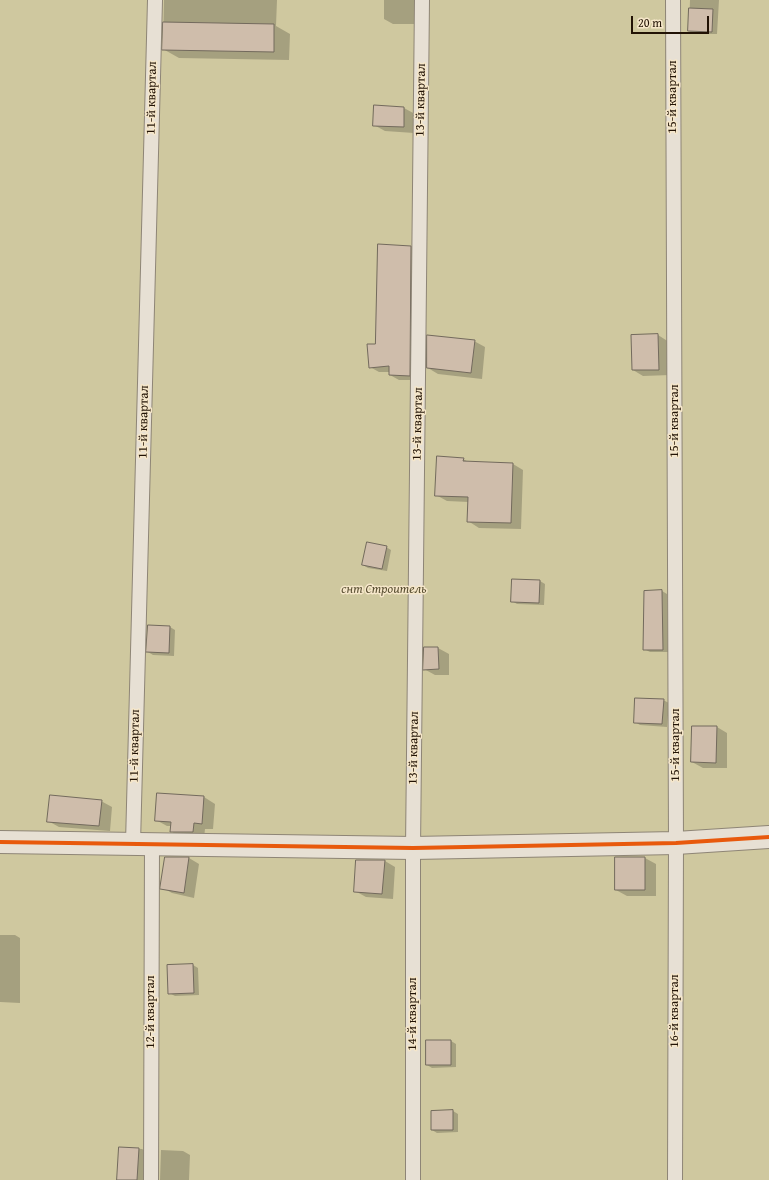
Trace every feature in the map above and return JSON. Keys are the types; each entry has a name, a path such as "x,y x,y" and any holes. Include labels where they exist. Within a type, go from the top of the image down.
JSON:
{"street":[{"path":"0,842 413,848 676,842 769,837"}],"lane":[{"name":"11-й квартал","path":"143,844 154,0"},
{"name":"13-й квартал","path":"413,848 422,0"},
{"name":"15-й квартал","path":"673,0 676,842"},
{"name":"16-й квартал","path":"674,1180 676,842"},
{"name":"12-й квартал","path":"143,844 151,1180"},
{"name":"14-й квартал","path":"413,848 413,1180"}],"green space":[{"name":"снт Строитель","path":"0,0 769,0 769,1180 0,1180"}],"building":[{"path":"689,8 713,9 712,32 688,31"},
{"path":"163,22 274,24 274,52 162,50"},
{"path":"374,105 404,107 404,127 373,126"},
{"path":"378,244 411,246 410,376 389,375 389,366 369,368 367,344 375,344"},
{"path":"658,334 659,370 632,370 631,335"},
{"path":"427,335 475,340 471,373 427,368"},
{"path":"437,456 464,458 463,461 513,463 511,523 467,522 468,497 435,496"},
{"path":"367,542 387,546 382,569 362,565"},
{"path":"512,579 540,580 539,603 511,602"},
{"path":"662,590 663,650 643,650 644,591"},
{"path":"148,625 170,626 169,653 146,652"},
{"path":"424,647 438,647 439,669 423,670"},
{"path":"635,698 664,699 662,724 634,723"},
{"path":"692,726 717,726 716,763 691,762"},
{"path":"157,793 204,796 202,824 194,823 193,832 170,832 171,822 155,821"},
{"path":"50,795 102,800 99,826 47,822"},
{"path":"165,857 189,857 184,893 160,889"},
{"path":"615,857 645,857 645,890 615,890"},
{"path":"356,860 385,860 382,894 354,892"},
{"path":"193,964 194,993 168,994 167,965"},
{"path":"426,1040 451,1040 451,1065 426,1065"},
{"path":"453,1110 453,1130 431,1130 431,1111"},
{"path":"119,1147 139,1148 137,1180 117,1180"}],"cycle path":[{"path":"0,842 413,848 676,843 769,837"}]}
